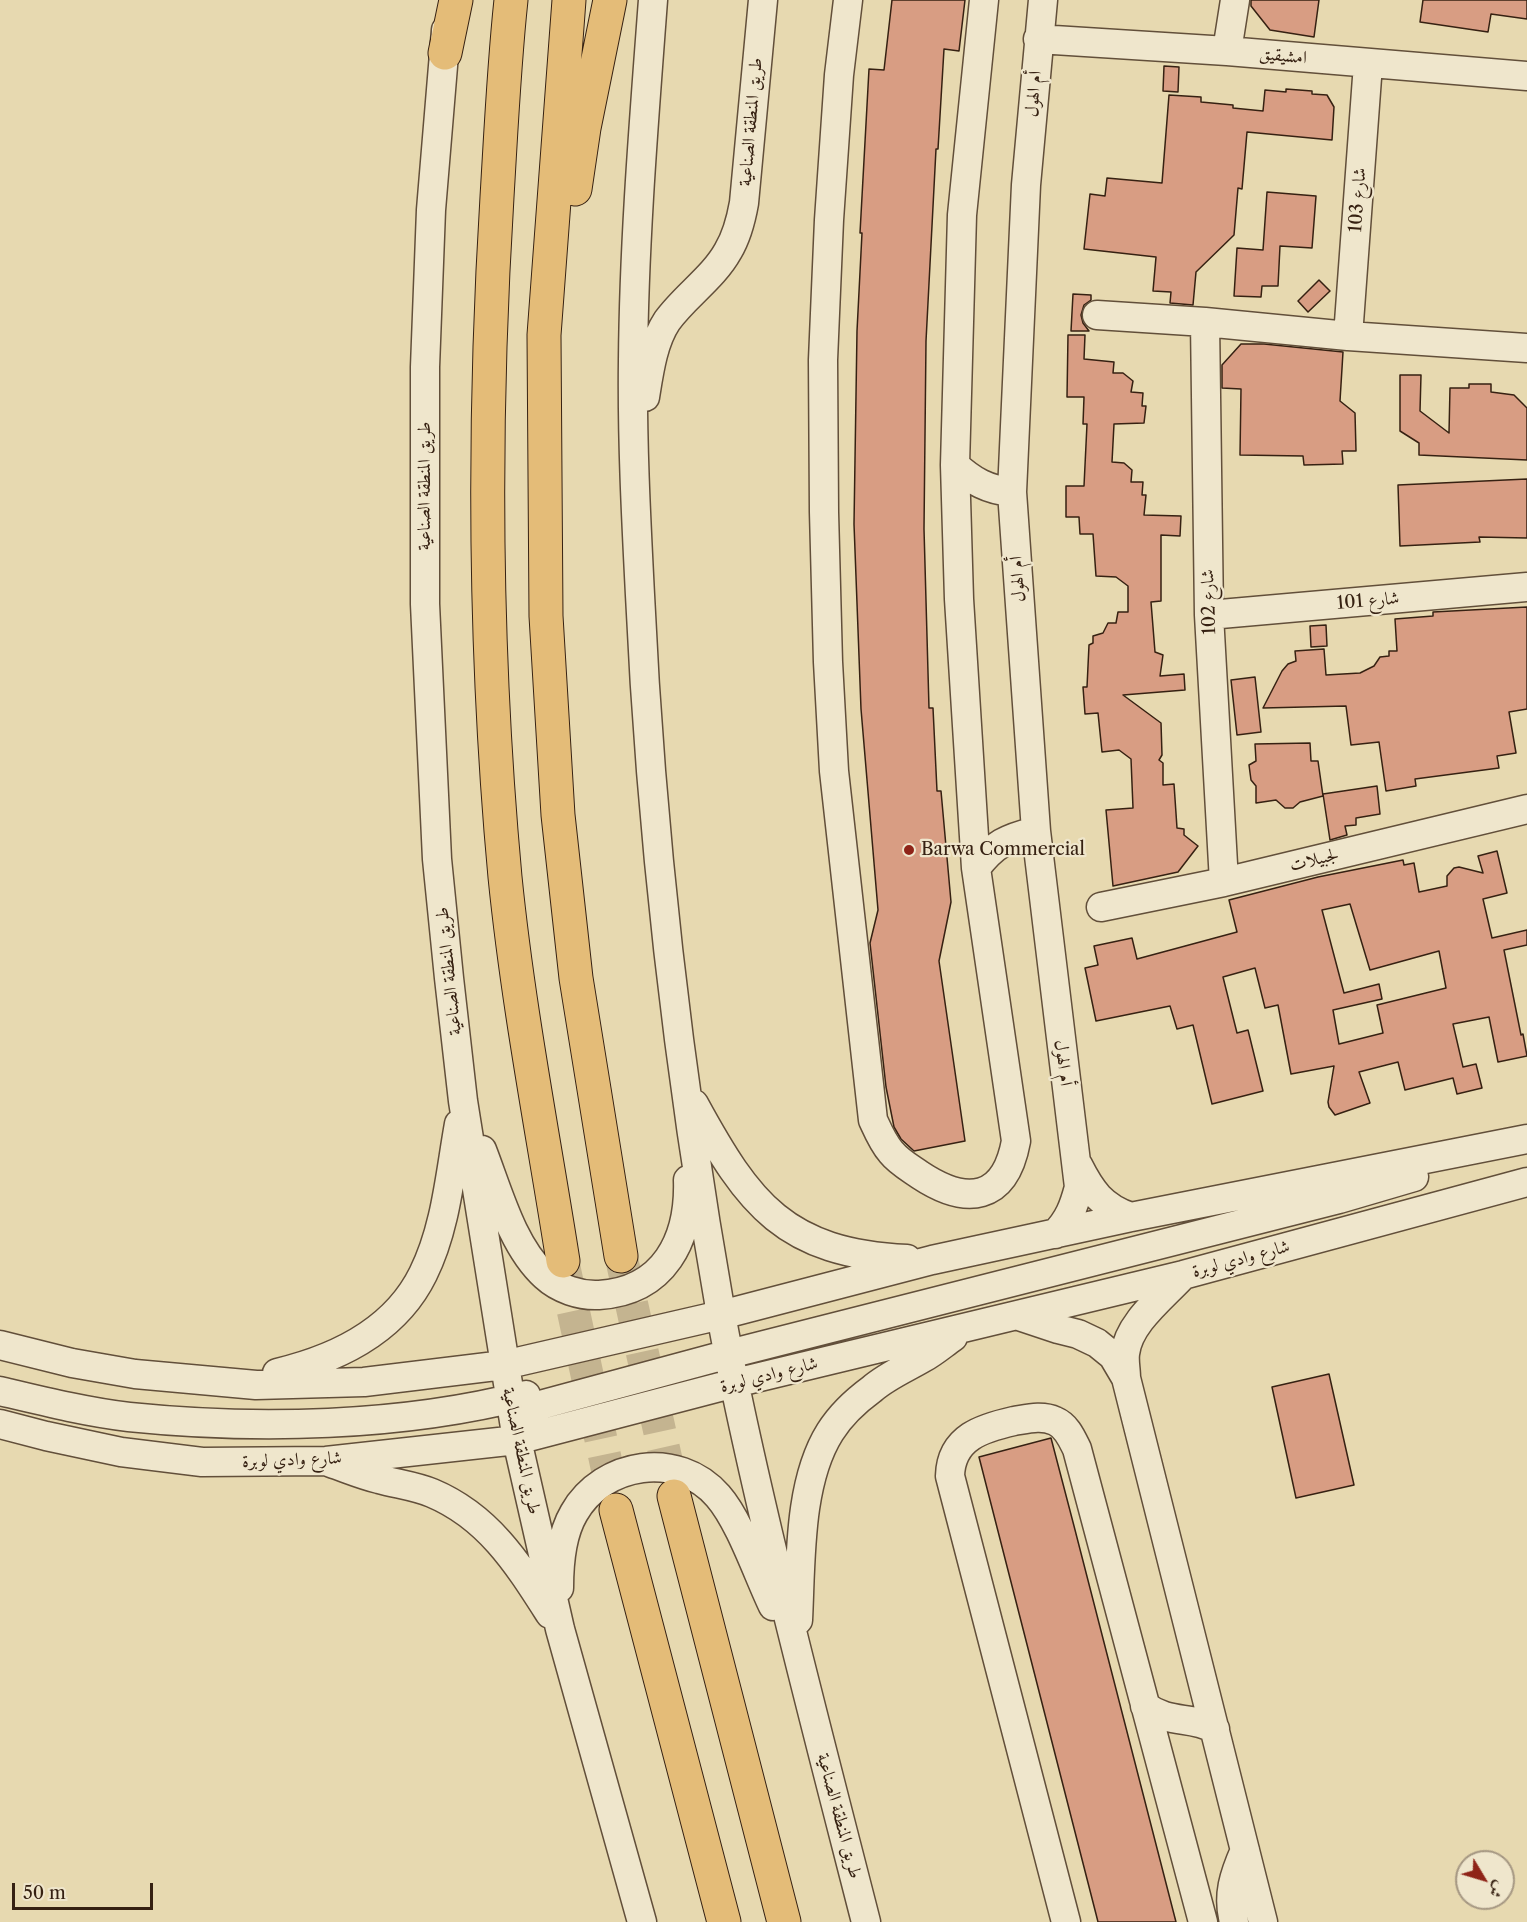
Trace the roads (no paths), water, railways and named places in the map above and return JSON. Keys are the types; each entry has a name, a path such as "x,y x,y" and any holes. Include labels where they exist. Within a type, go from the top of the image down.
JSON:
{"highway":[{"path":"445,52 456,0"},
{"path":"512,0 506,52 494,254 487,435 487,590 495,750 506,879 519,987 563,1261"},
{"path":"569,0 544,335 546,616 558,815 576,978 621,1256"},
{"path":"544,335 568,233 584,128 610,0"},
{"path":"674,1496 784,1922"},
{"path":"616,1510 724,1922"}],"street":[{"name":"طريق المنطقة الصناعية","path":"447,0 445,52 430,210 425,367 425,604 437,859 463,1101 517,1440 560,1629 642,1922"},
{"name":"طريق المنطقة الصناعية","path":"653,0 635,266 633,363 634,465 644,681 660,878 685,1087 721,1315 747,1444 797,1656 866,1922"},
{"name":"طريق المنطقة الصناعية","path":"634,465 651,365 666,322 728,252 739,227 744,203 763,0"},
{"path":"848,0 839,75 823,360 828,662 834,771 873,1120 884,1143 892,1154 905,1165 940,1186 965,1195 983,1192 996,1184 1012,1161 1016,1141 976,868 959,599 956,465 962,215 984,0"},
{"name":"أم الهول","path":"1043,0 1026,196 1012,492 1036,831 1079,1187 1074,1207 1065,1224 1055,1234"},
{"path":"1227,51 1235,0"},
{"name":"امشيقيق","path":"1038,39 1227,51 1527,76"},
{"name":"شارع 103","path":"1348,336 1368,64"},
{"path":"1097,315 1527,348"},
{"name":"شارع 102","path":"1204,322 1209,615 1224,882"},
{"path":"956,465 969,478 984,486 1012,492"},
{"name":"شارع 101","path":"1209,615 1527,587"},
{"name":"لجبيلات","path":"1101,907 1224,882 1527,809"},
{"path":"976,868 989,851 1004,840 1036,831"},
{"path":"463,1101 518,1240 531,1262 547,1278 572,1292 594,1295 611,1294 635,1287 655,1275 668,1261 679,1242 689,1198 685,1087"},
{"path":"685,1087 715,1143 742,1184 759,1203 798,1234 863,1256 932,1260"},
{"path":"197,1381 278,1373 314,1364 347,1350 381,1326 406,1302 423,1274 440,1227 463,1101"},
{"path":"0,1345 72,1363 197,1381 256,1385 364,1382 504,1365 721,1315 932,1260 1131,1217 1527,1140"},
{"path":"517,1440 520,1422 536,1406 729,1354 1339,1199 1527,1140"},
{"name":"أم الهول","path":"1075,1157 1088,1185 1101,1200 1117,1212 1131,1217"},
{"name":"شارع وادي لوبرة","path":"0,1424 121,1452 202,1462 326,1461 517,1440 735,1383 1183,1275 1527,1182"},
{"path":"1183,1275 1142,1318 1130,1335 1125,1354 1126,1378 1263,1922"},
{"path":"0,1391 127,1417 223,1424 284,1424 397,1418 510,1400 704,1349 716,1338 721,1315"},
{"path":"1019,1316 1078,1334 1097,1343 1113,1356 1126,1378"},
{"path":"797,1656 804,1521 817,1459 831,1431 872,1389 898,1371 924,1358 967,1328"},
{"path":"1066,1922 951,1483 950,1466 955,1454 973,1433 1031,1418 1055,1421 1065,1428 1077,1449 1203,1922"},
{"path":"326,1461 377,1479 432,1493 465,1511 497,1538 515,1559 560,1629"},
{"path":"560,1629 560,1561 565,1532 574,1512 601,1482 635,1468 657,1467 679,1470 702,1482 718,1495 729,1512 797,1656"},
{"path":"1145,1706 1154,1713 1169,1719 1198,1722 1215,1729"},
{"path":"1234,1922 1230,1900 1232,1883 1245,1850"}],"tunnel":[{"path":"621,1256 674,1496"},
{"path":"563,1263 616,1509"}],"place":[{"name":"Barwa Commercial","path":"909,850"}]}
